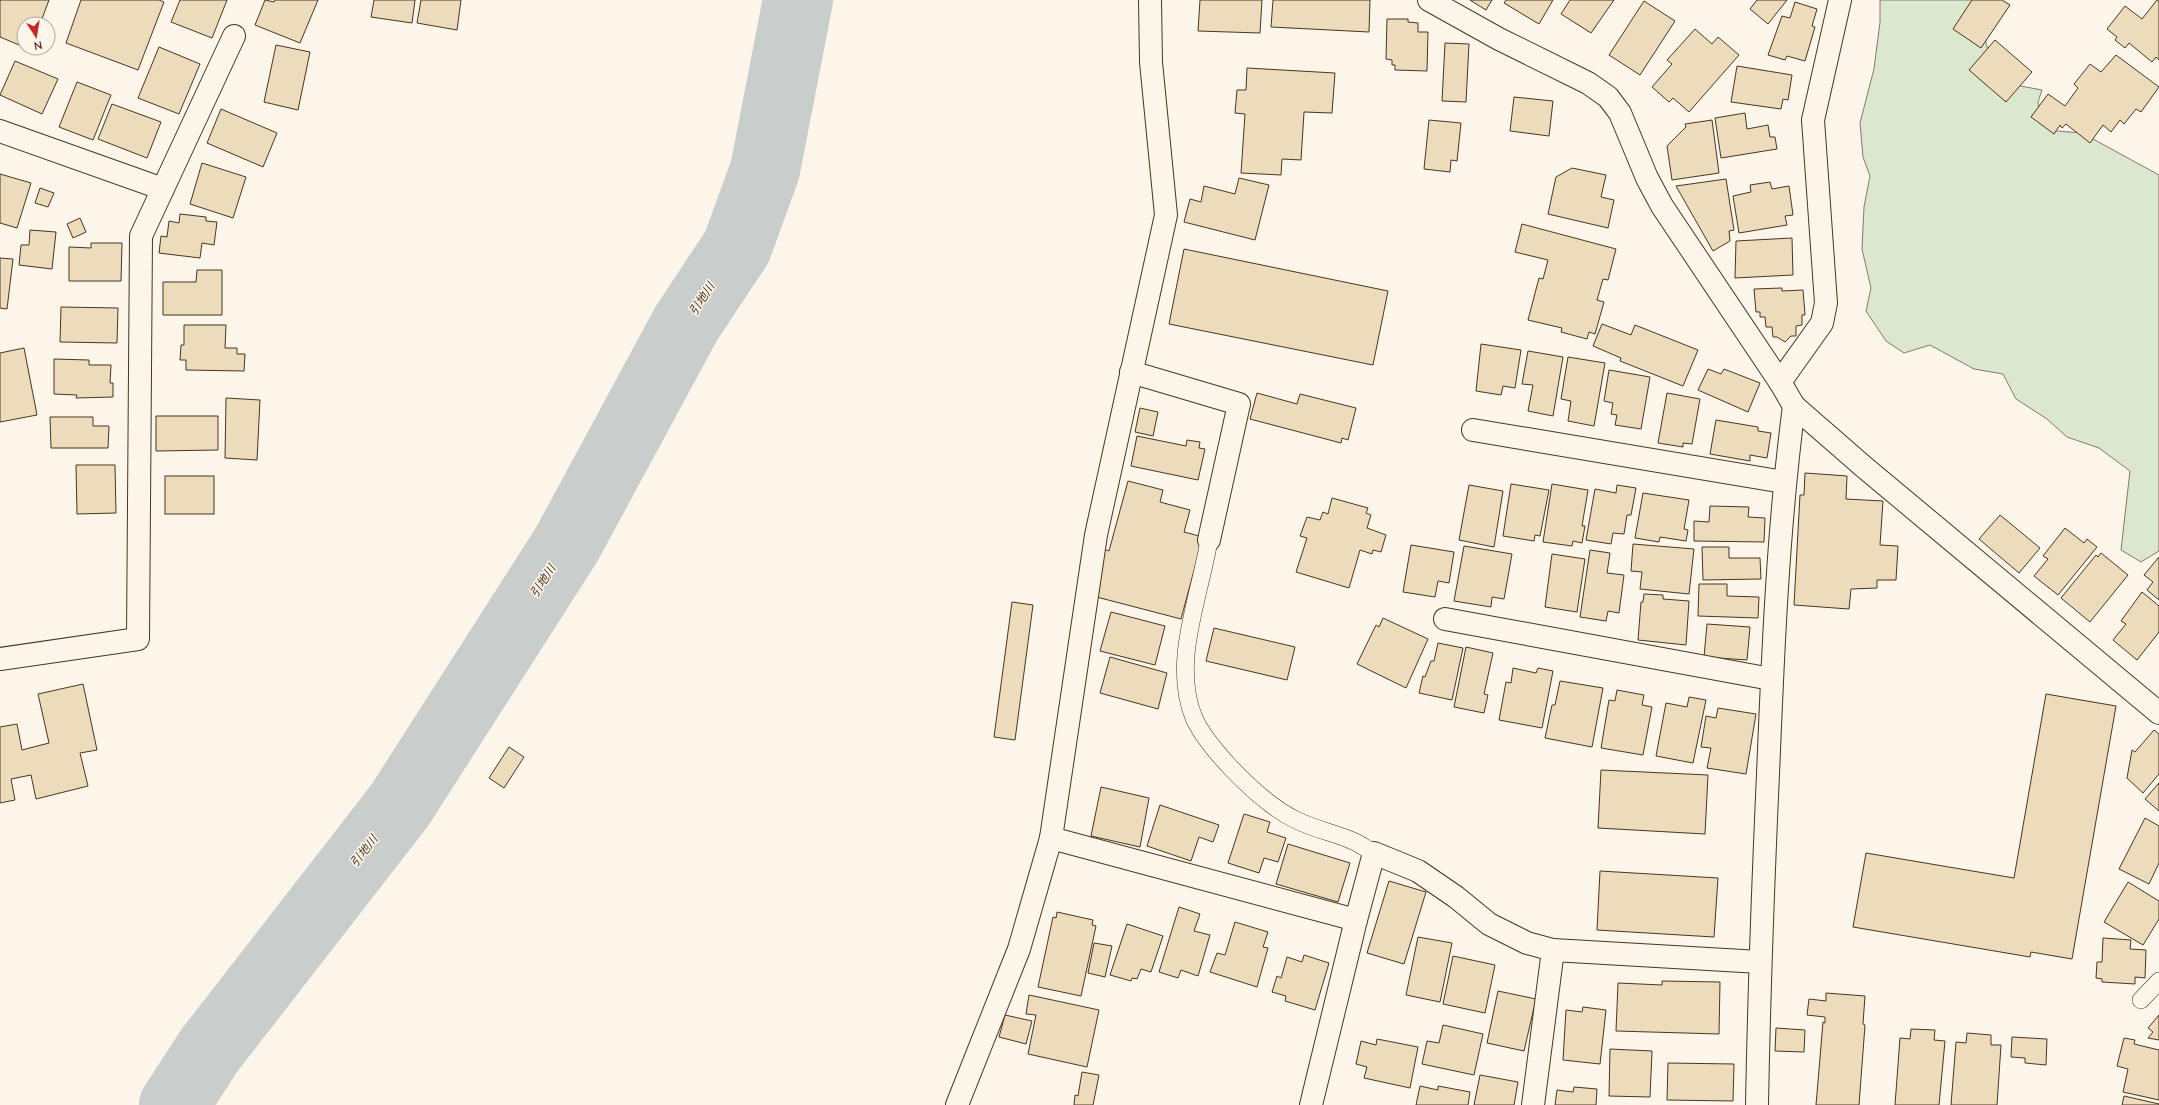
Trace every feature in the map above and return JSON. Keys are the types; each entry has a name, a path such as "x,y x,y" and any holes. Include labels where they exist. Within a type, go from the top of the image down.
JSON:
{"street":[{"path":"957,1105 1019,949 1051,838 1096,535 1166,215 1151,62 1150,0"},
{"path":"1429,0 1499,39 1588,83 1608,97 1620,113 1647,178 1662,206 1780,382 1794,406 1864,467 2159,713"},
{"path":"1780,382 1822,323 1826,302 1813,120 1840,0"},
{"path":"0,659 138,640 141,236 234,36"},
{"path":"0,131 163,189"},
{"path":"1132,372 1239,404 1209,540"},
{"path":"1757,1105 1760,962 1772,679 1784,482 1794,406"},
{"path":"1474,430 1784,482"},
{"path":"1445,619 1772,679"},
{"path":"1051,838 1356,920"},
{"path":"1311,1105 1356,920 1374,853 1418,872 1456,897 1489,924 1527,943 1553,950 1760,962"},
{"path":"1533,1105 1553,950"}],"lane":[{"path":"1209,540 1204,574 1186,647 1184,671 1187,693 1194,719 1206,738 1222,758 1268,803 1296,820 1353,841 1374,853"},
{"path":"2141,1000 2159,981"}],"green space":[{"path":"1880,0 1983,0 1982,21 1986,42 1999,82 2042,90 2038,102 2040,122 2057,131 2082,133 2159,175 2159,551 2141,562 2121,550 2130,471 2099,448 2067,437 2047,419 2016,399 2003,374 1974,369 1930,345 1904,353 1886,341 1866,311 1871,288 1862,249 1864,207 1870,176 1863,157 1860,123 1874,69 1880,22"}],"building":[{"path":"0,0 49,0 43,16 16,16 16,44 0,37"},
{"path":"81,0 159,0 164,2 138,70 66,43"},
{"path":"180,0 227,0 212,38 171,22"},
{"path":"265,0 274,2 275,0 318,0 300,43 255,25"},
{"path":"374,0 415,0 412,23 371,17"},
{"path":"421,0 461,0 457,30 417,23"},
{"path":"1200,0 1262,0 1260,33 1198,31"},
{"path":"1273,0 1370,0 1369,32 1271,27"},
{"path":"1470,0 1492,0 1486,10"},
{"path":"1506,0 1553,0 1539,24 1504,3"},
{"path":"1570,0 1614,0 1591,33 1561,14"},
{"path":"1757,0 1787,0 1768,24 1750,9"},
{"path":"1972,0 2002,0 2010,5 1981,48 1953,29"},
{"path":"2157,0 2159,0 2159,60 2156,57 2152,62 2129,43 2125,48 2115,40 2117,37 2107,29 2125,6 2142,19"},
{"path":"1644,1 1675,21 1640,75 1609,55"},
{"path":"1795,2 1817,9 1812,26 1815,27 1805,61 1787,56 1785,60 1768,55 1782,16 1790,18"},
{"path":"1387,19 1408,19 1408,22 1418,23 1418,32 1428,32 1427,71 1395,70 1395,65 1392,65 1392,60 1386,59"},
{"path":"1695,29 1712,44 1718,37 1739,55 1689,112 1673,98 1669,102 1652,87 1672,64 1667,60"},
{"path":"1995,40 2032,72 2006,102 1969,70"},
{"path":"1445,43 1469,44 1466,102 1442,101"},
{"path":"276,45 310,52 298,110 264,102"},
{"path":"159,47 200,64 179,114 138,98"},
{"path":"2116,55 2159,87 2141,112 2136,109 2124,124 2120,120 2111,132 2103,125 2090,143 2066,124 2062,128 2060,125 2054,134 2031,117 2048,94 2065,106 2078,88 2074,84 2090,64 2101,72"},
{"path":"15,61 58,79 42,114 0,95"},
{"path":"1737,66 1792,75 1788,100 1783,99 1781,109 1731,102"},
{"path":"1247,68 1335,73 1332,113 1304,112 1301,160 1282,159 1281,175 1241,173 1245,114 1235,113 1237,90 1246,90"},
{"path":"77,82 111,95 93,140 59,127"},
{"path":"1514,97 1553,101 1549,136 1510,131"},
{"path":"112,104 161,122 147,158 98,139"},
{"path":"221,109 277,133 263,167 207,143"},
{"path":"1745,113 1747,129 1768,125 1770,137 1775,137 1777,149 1721,158 1715,118"},
{"path":"1429,120 1461,123 1457,161 1451,160 1450,172 1424,169"},
{"path":"1712,120 1719,173 1672,180 1667,146 1686,127 1685,124"},
{"path":"202,163 246,177 233,218 190,204"},
{"path":"1572,168 1606,175 1601,197 1614,200 1608,228 1548,214 1556,177"},
{"path":"0,174 31,183 17,228 0,223"},
{"path":"1239,178 1269,185 1255,240 1184,222 1190,199 1201,202 1204,186 1235,194"},
{"path":"1726,179 1734,230 1729,231 1730,241 1713,251 1676,186"},
{"path":"1770,182 1772,189 1789,186 1793,215 1785,216 1787,225 1739,233 1733,196 1751,192 1750,185"},
{"path":"40,188 54,193 48,207 35,203"},
{"path":"180,214 206,217 206,221 217,222 214,245 202,243 200,258 159,253 161,236 167,237 169,221 179,223"},
{"path":"80,218 86,232 73,238 67,224"},
{"path":"1522,224 1616,249 1608,280 1603,279 1597,300 1604,302 1595,334 1589,332 1587,339 1561,332 1562,328 1528,320 1539,278 1543,279 1548,260 1515,252"},
{"path":"30,230 56,232 52,269 19,265 21,245 29,245"},
{"path":"1792,238 1793,275 1735,278 1736,241"},
{"path":"91,243 122,243 121,281 69,281 69,247 91,248"},
{"path":"1184,249 1388,291 1373,365 1169,324"},
{"path":"0,258 13,259 7,309 0,308"},
{"path":"197,270 222,270 222,315 163,315 163,282 196,282"},
{"path":"1782,288 1782,291 1803,290 1805,315 1802,315 1802,325 1796,326 1796,336 1791,336 1785,342 1777,337 1773,337 1772,327 1766,327 1765,317 1760,317 1760,312 1756,312 1754,289"},
{"path":"61,307 118,308 117,343 60,342"},
{"path":"1602,324 1631,335 1635,325 1698,350 1683,386 1620,361 1621,358 1593,346"},
{"path":"184,325 226,325 225,348 237,348 237,354 245,354 244,371 186,370 186,360 180,360 181,345 184,345"},
{"path":"1481,344 1521,350 1515,388 1503,386 1501,395 1476,391"},
{"path":"24,348 37,415 0,422 0,353"},
{"path":"1528,351 1563,357 1553,416 1528,411 1533,385 1522,384"},
{"path":"1568,357 1605,363 1594,426 1568,421 1571,401 1561,399"},
{"path":"54,359 89,360 89,365 111,365 110,383 113,383 113,397 76,398 77,395 54,394"},
{"path":"1708,369 1721,374 1724,369 1760,383 1748,412 1698,390"},
{"path":"1609,370 1650,377 1641,429 1615,425 1617,415 1611,414 1613,403 1604,401"},
{"path":"1257,393 1297,404 1300,394 1356,408 1348,440 1342,438 1341,443 1250,419"},
{"path":"1667,393 1700,399 1692,444 1683,443 1683,447 1658,443"},
{"path":"226,398 260,400 257,460 225,458"},
{"path":"1140,408 1158,412 1153,436 1135,432"},
{"path":"156,416 218,416 218,450 156,451"},
{"path":"50,417 93,417 93,426 109,426 108,448 51,448"},
{"path":"1716,420 1758,427 1758,431 1771,433 1767,458 1750,455 1750,461 1710,454"},
{"path":"1137,436 1186,446 1187,440 1200,442 1199,448 1205,449 1198,480 1131,466"},
{"path":"76,465 115,465 116,513 77,514"},
{"path":"1805,473 1847,476 1846,499 1883,501 1880,545 1898,546 1896,580 1877,580 1877,588 1851,589 1849,609 1794,605 1800,495 1804,495"},
{"path":"165,476 214,476 214,514 165,514"},
{"path":"1128,481 1163,490 1160,502 1190,510 1184,532 1203,537 1181,619 1089,595 1101,548 1109,551"},
{"path":"1511,484 1549,490 1540,536 1535,535 1534,541 1503,536"},
{"path":"1552,484 1588,490 1582,526 1585,526 1582,543 1573,541 1572,546 1543,542"},
{"path":"1469,485 1503,491 1494,547 1459,540"},
{"path":"1617,485 1636,488 1631,515 1627,515 1624,534 1613,533 1611,544 1586,540 1595,489 1616,493"},
{"path":"1643,493 1689,500 1684,529 1688,530 1686,541 1660,537 1659,542 1635,538"},
{"path":"1332,498 1368,508 1366,513 1371,515 1367,528 1386,535 1381,552 1373,550 1372,554 1360,550 1349,588 1296,572 1307,538 1300,536 1307,517 1320,520 1323,512 1328,514"},
{"path":"1710,506 1749,507 1748,517 1765,518 1764,542 1694,541 1694,521 1709,522"},
{"path":"2000,515 2040,548 2019,573 1979,539"},
{"path":"2065,528 2084,543 2087,539 2097,547 2058,595 2034,576 2048,559 2043,556"},
{"path":"1633,544 1694,549 1689,594 1640,589 1642,572 1631,571"},
{"path":"1411,545 1454,552 1449,583 1438,581 1435,597 1403,592"},
{"path":"1464,546 1512,554 1504,599 1492,597 1491,607 1454,601"},
{"path":"1702,547 1729,547 1729,558 1760,558 1761,579 1703,580"},
{"path":"1590,550 1610,553 1607,573 1624,575 1619,613 1608,611 1606,621 1580,617"},
{"path":"2101,553 2128,575 2090,622 2061,598 2096,555 2098,557"},
{"path":"1552,554 1585,559 1577,612 1545,607"},
{"path":"2159,557 2159,600 2147,590 2153,582 2144,575"},
{"path":"1699,584 1727,584 1727,596 1759,597 1758,618 1698,616"},
{"path":"2142,592 2159,606 2159,632 2137,660 2113,640 2126,624 2121,621"},
{"path":"1644,594 1663,595 1663,599 1689,601 1686,645 1638,640 1641,602 1643,602"},
{"path":"1012,602 1033,605 1015,740 994,737"},
{"path":"1111,612 1165,626 1155,665 1100,651"},
{"path":"1383,618 1428,639 1406,688 1357,664 1376,625 1379,627"},
{"path":"1707,624 1750,627 1747,660 1704,657"},
{"path":"1214,628 1295,647 1287,680 1206,661"},
{"path":"1438,643 1463,648 1452,700 1419,693 1423,676 1425,677 1431,661 1434,661"},
{"path":"1466,647 1493,653 1484,694 1488,695 1484,713 1454,707"},
{"path":"1110,657 1167,673 1158,709 1100,693"},
{"path":"1513,668 1536,673 1538,668 1553,671 1542,728 1499,720 1506,682 1511,683"},
{"path":"1560,681 1603,688 1592,747 1545,738 1552,705 1555,705"},
{"path":"83,684 97,750 80,753 88,786 36,799 31,775 11,779 15,800 0,803 0,727 17,724 22,750 49,743 38,694"},
{"path":"1617,690 1644,695 1642,705 1652,707 1643,755 1601,748 1609,700 1615,701"},
{"path":"2046,694 2116,706 2072,959 2031,952 2030,957 1853,927 1866,853 2014,878"},
{"path":"1689,697 1706,700 1693,763 1656,756 1666,703 1687,707"},
{"path":"1718,708 1756,714 1746,774 1707,768 1711,748 1701,747 1706,716 1716,718"},
{"path":"2154,730 2159,734 2159,774 2143,793 2127,778 2132,750 2135,752"},
{"path":"509,747 524,757 504,788 489,778"},
{"path":"1601,770 1708,775 1705,834 1598,828"},
{"path":"2159,783 2159,811 2145,799"},
{"path":"1101,787 1149,798 1140,847 1091,836"},
{"path":"1160,805 1219,825 1213,842 1199,837 1191,861 1147,846"},
{"path":"1244,814 1270,822 1267,832 1286,838 1278,862 1264,858 1259,873 1228,863"},
{"path":"2145,818 2159,826 2159,863 2149,884 2119,869"},
{"path":"1288,844 1350,863 1338,902 1276,884"},
{"path":"1600,871 1718,878 1714,937 1597,930"},
{"path":"1389,881 1426,892 1404,964 1367,953"},
{"path":"2128,882 2159,901 2159,919 2143,945 2104,922"},
{"path":"1179,907 1200,914 1194,931 1210,935 1198,976 1181,970 1178,978 1159,972"},
{"path":"1057,912 1093,920 1092,925 1096,926 1081,996 1038,987 1053,917 1056,918"},
{"path":"1235,922 1268,932 1263,947 1268,948 1257,987 1210,972 1217,953 1225,955"},
{"path":"1127,924 1163,936 1151,972 1141,969 1137,979 1132,978 1131,981 1110,975"},
{"path":"1418,937 1452,943 1440,1002 1406,995"},
{"path":"2103,938 2131,940 2130,949 2146,950 2145,978 2135,977 2135,984 2102,982 2102,979 2096,978 2097,962 2102,962"},
{"path":"1094,943 1112,946 1105,977 1088,973"},
{"path":"1304,955 1329,963 1315,1010 1285,1001 1286,996 1272,992 1277,976 1281,978 1287,957 1302,962"},
{"path":"1453,956 1495,965 1485,1013 1443,1004"},
{"path":"1662,981 1720,982 1719,1034 1616,1031 1618,983 1662,985"},
{"path":"1498,991 1536,999 1524,1051 1487,1043"},
{"path":"1826,993 1865,996 1863,1024 1865,1025 1859,1105 1816,1105 1823,1022 1825,1023 1825,1017 1807,1015 1809,999 1826,1001"},
{"path":"1029,995 1099,1010 1087,1067 1028,1054 1036,1015 1026,1014"},
{"path":"1583,1007 1606,1010 1600,1064 1563,1060 1566,1010 1582,1012"},
{"path":"1005,1015 1032,1021 1026,1044 999,1037"},
{"path":"2159,1015 2159,1040 2148,1038 2153,1032 2148,1028"},
{"path":"1443,1025 1483,1034 1474,1075 1422,1064 1427,1041 1439,1043"},
{"path":"1776,1028 1805,1030 1804,1052 1775,1051"},
{"path":"1911,1029 1935,1030 1934,1040 1945,1041 1939,1105 1895,1105 1900,1038 1910,1039"},
{"path":"1967,1033 1991,1035 1991,1045 2001,1045 1997,1105 1951,1105 1956,1042 1966,1043"},
{"path":"2012,1037 2047,1039 2046,1065 2025,1063 2025,1058 2011,1057"},
{"path":"2124,1038 2135,1040 2134,1044 2159,1050 2159,1100 2123,1092 2128,1069 2117,1066"},
{"path":"1377,1039 1418,1047 1410,1088 1364,1078 1367,1067 1356,1064 1361,1041 1376,1045"},
{"path":"1610,1049 1652,1051 1650,1097 1609,1096"},
{"path":"1668,1063 1734,1064 1733,1101 1667,1100"},
{"path":"1082,1072 1099,1075 1093,1105 1074,1105 1075,1095 1078,1096"},
{"path":"1480,1075 1518,1082 1514,1105 1474,1105"},
{"path":"1420,1086 1438,1090 1438,1086 1470,1092 1468,1105 1416,1105"},
{"path":"1574,1087 1597,1089 1596,1105 1555,1105 1557,1090 1573,1092"},
{"path":"2124,1096 2159,1104 2159,1105 2122,1105"}],"waterway":[{"name":"引地川","path":"174,1105 209,1051 400,805 567,544 686,324 737,247 765,170 798,0"}]}
